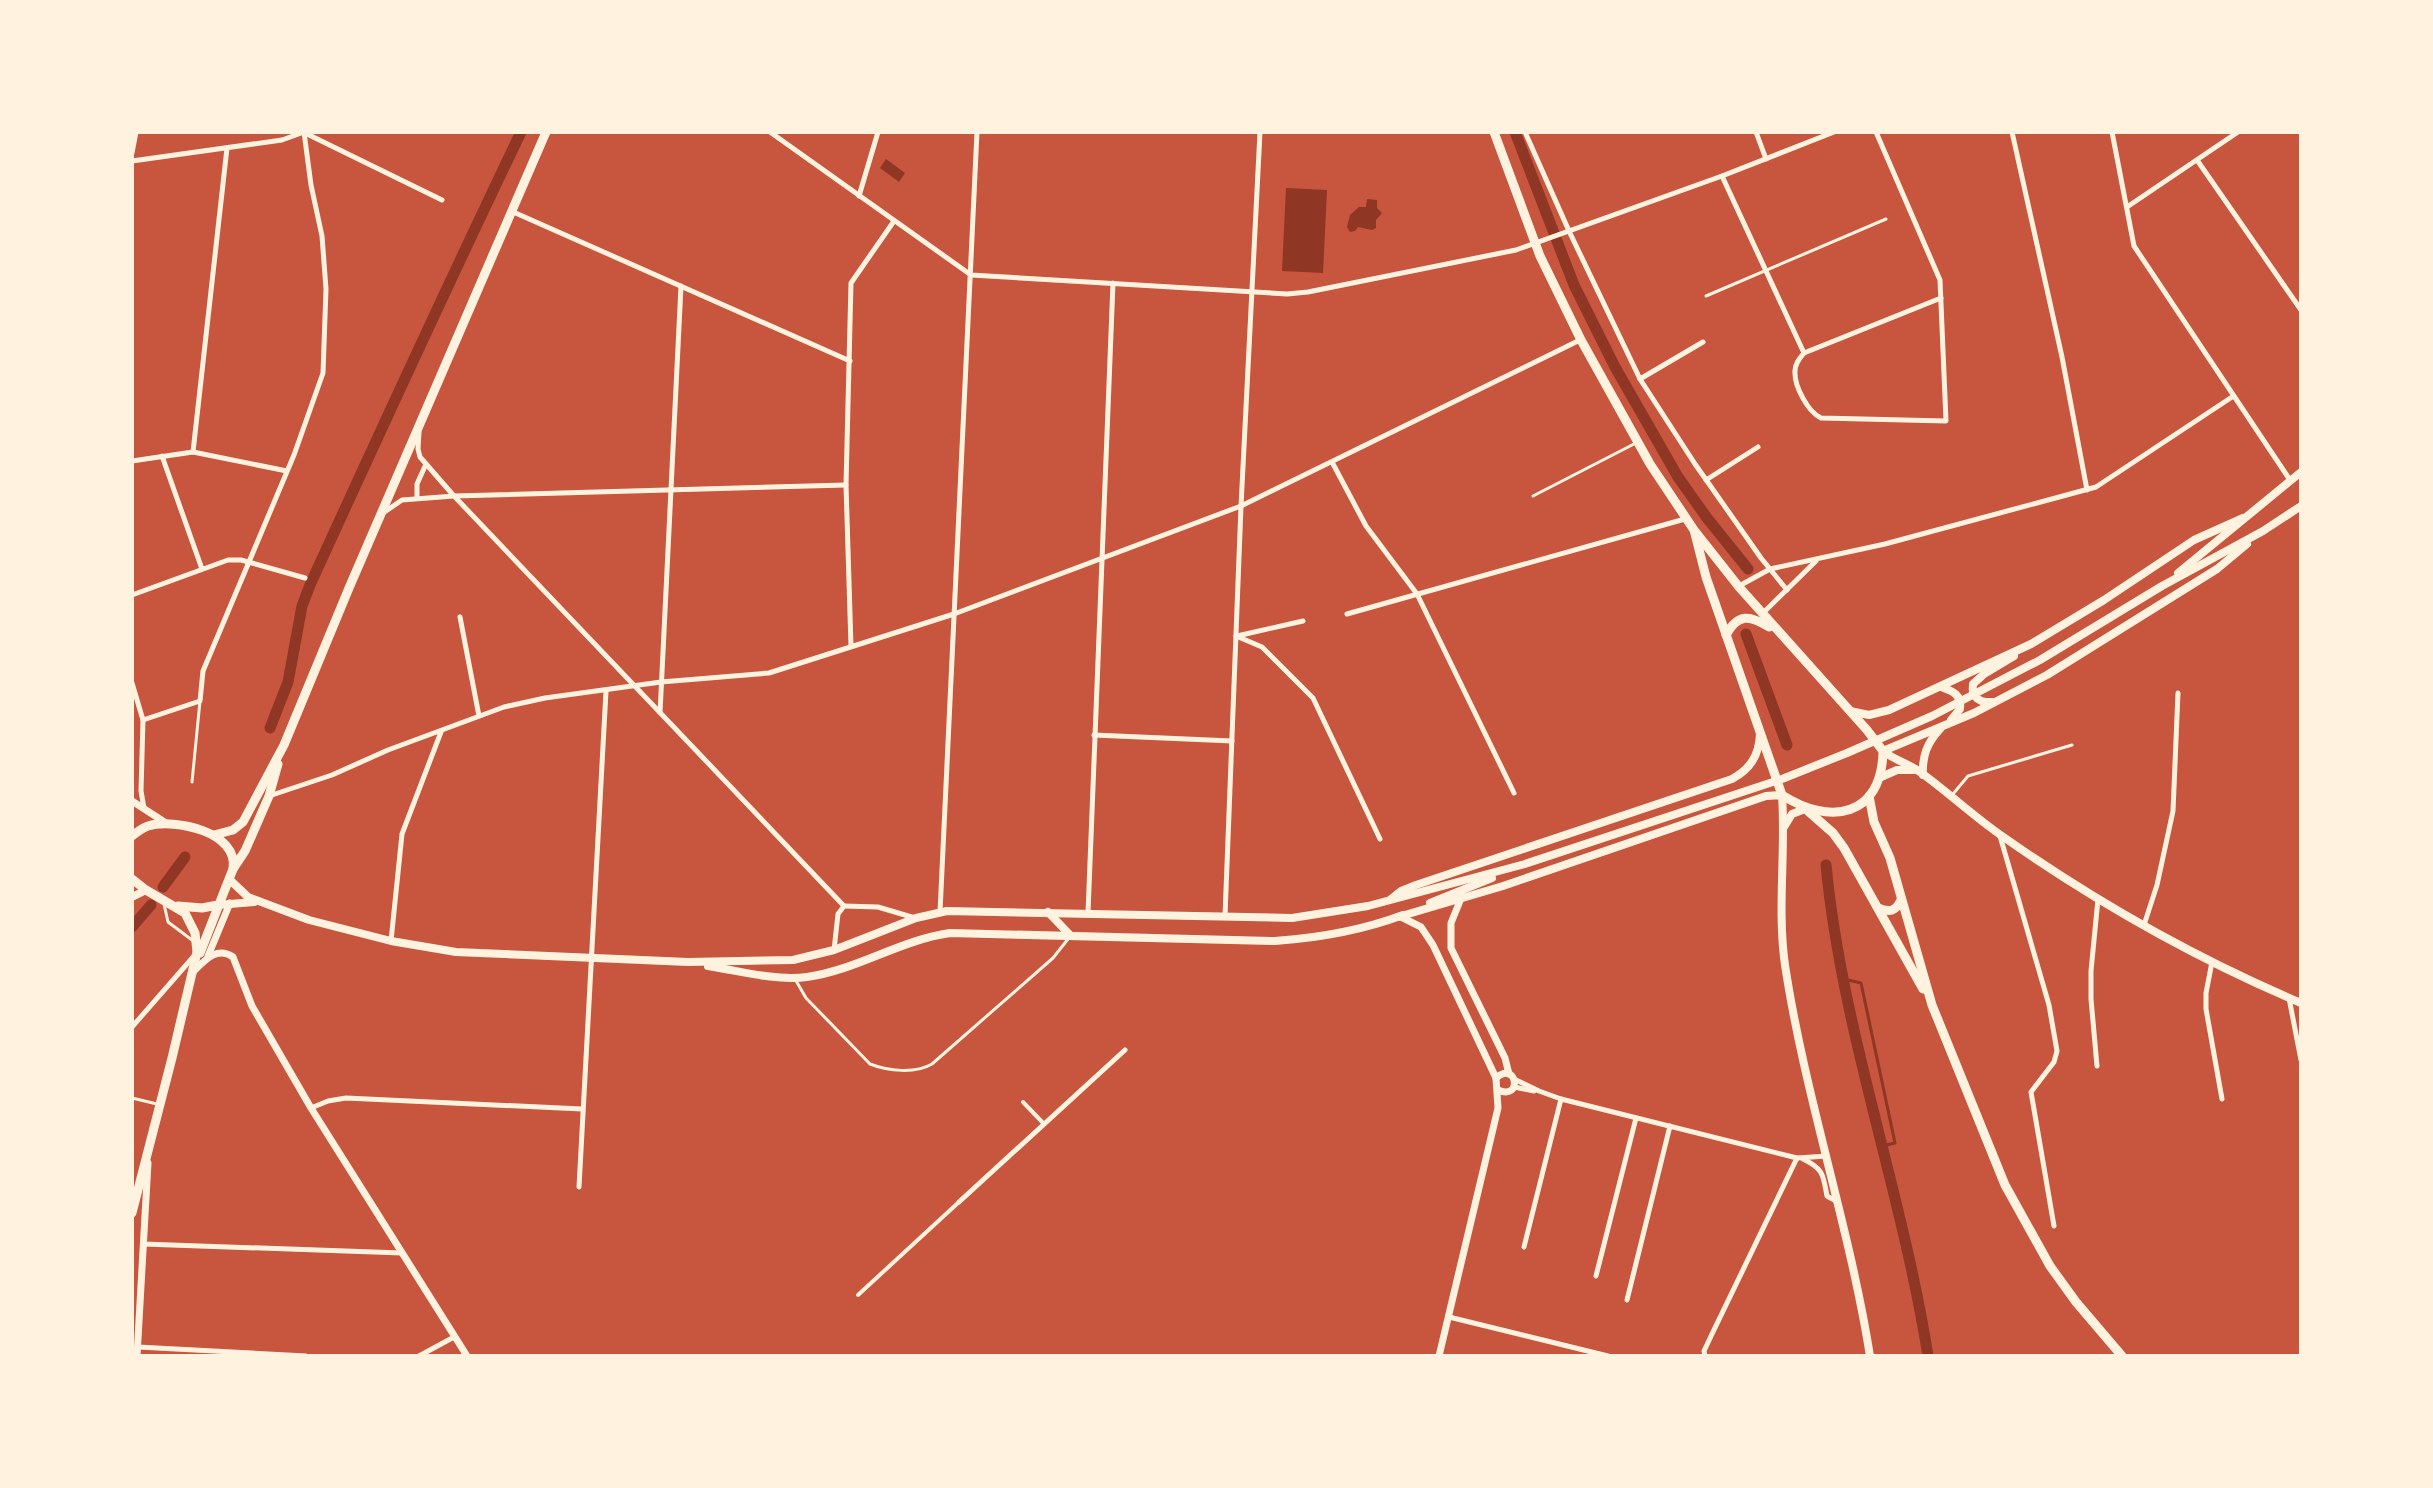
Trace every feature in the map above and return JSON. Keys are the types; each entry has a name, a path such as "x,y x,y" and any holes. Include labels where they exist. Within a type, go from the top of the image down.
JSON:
{"main road":[{"path":"132,1213 194,971 218,905 245,851 284,745 546,132"},
{"path":"1494,132 1581,340 1638,442 1686,519 1739,587 1883,751 1921,773 2000,835 2098,899 2212,962 2301,1003"},
{"path":"2162,586 2301,472"},
{"path":"132,834 146,827 168,824 214,835 223,840 232,852 234,861 231,874 242,893 259,902 309,920 391,941 456,952 688,962 793,960 834,950 916,918 943,912 1307,917 1387,902 1525,864 1826,762 1984,690 2103,624 2162,586 2263,531 2301,506"},
{"path":"1998,701 1980,701 1973,693 1973,684 2194,540 2243,518"},
{"path":"1694,530 1706,577 1782,795 1785,964 1870,1356"},
{"path":"1883,751 1942,728 1998,701 2111,637 2217,569 2263,531"},
{"path":"1726,635 1736,621 1748,618 1760,621 1782,636"},
{"path":"1850,711 1879,713 2031,644"},
{"path":"1921,773 1926,748 1957,714 1961,703 1954,692 1941,687"},
{"path":"1387,902 1401,891 1416,885 1735,778 1753,761 1759,746 1760,730"},
{"path":"1784,828 1792,814 1805,809 1828,814 1843,812 1860,804 1869,796 1879,778 1883,751"},
{"path":"1879,778 1897,770 1921,773"},
{"path":"1716,785 1723,811"},
{"path":"214,835 224,834 240,825 264,794"},
{"path":"688,962 794,978 840,970 900,945 950,933 1220,941 1308,938 1460,899 1766,796 1782,795 1805,809 1833,833 1844,848 1932,1005"},
{"path":"1869,796 1874,822 1890,858 1932,1005 2005,1185 2050,1266 2122,1356"},
{"path":"1398,917 1525,864"},
{"path":"132,879 176,906 202,908 259,902"},
{"path":"132,897 146,890"},
{"path":"1878,908 1889,912 1901,900"},
{"path":"176,906 191,922 197,948 194,971"},
{"path":"943,912 950,933"},
{"path":"1048,912 1070,935"},
{"path":"928,915 933,935"},
{"path":"1307,917 1308,938"},
{"path":"1292,918 1293,940"},
{"path":"793,960 794,978"}],"street":[{"path":"132,153 136,132"},
{"path":"143,720 200,701 203,671 287,471 323,373 326,289 322,236 304,132"},
{"path":"132,161 282,140 304,132 442,200"},
{"path":"770,132 971,275 1287,294 1516,250 1834,132"},
{"path":"859,196 878,132"},
{"path":"943,912 977,132"},
{"path":"1225,917 1260,132"},
{"path":"1525,132 1640,379 1706,480 1787,590"},
{"path":"1756,132 1766,159"},
{"path":"1876,132 1940,280 1941,298 1946,421 1821,418 1810,410 1795,376 1796,364 1804,353 1941,298"},
{"path":"2012,132 2062,357 2087,490"},
{"path":"2112,132 2134,246 2290,480"},
{"path":"2127,207 2238,132"},
{"path":"193,452 227,148"},
{"path":"2197,160 2301,310"},
{"path":"1722,176 1804,353"},
{"path":"510,211 850,361"},
{"path":"851,646 846,485 851,283 894,221"},
{"path":"1088,913 1113,283"},
{"path":"660,713 681,286"},
{"path":"264,794 332,775 388,750 504,707 545,698 661,682 769,673 954,614 1241,506 1581,340"},
{"path":"1640,379 1703,342"},
{"path":"1739,587 1770,569 1817,560 2087,490 2104,483 2232,397"},
{"path":"420,423 418,453 454,496 844,906 878,907 916,918"},
{"path":"1706,480 1758,447"},
{"path":"132,461 193,452 287,471"},
{"path":"162,456 202,569"},
{"path":"1331,462 1366,526 1417,594 1514,793"},
{"path":"417,498 417,484 426,464"},
{"path":"380,516 393,504 417,498 846,485"},
{"path":"1347,614 1686,519"},
{"path":"132,595 228,560 248,562 305,578"},
{"path":"1762,614 1817,560"},
{"path":"460,617 479,716"},
{"path":"1236,636 1303,621"},
{"path":"1236,636 1262,647 1313,698 1380,839"},
{"path":"132,683 143,720 141,797 144,809"},
{"path":"579,1187 606,691"},
{"path":"2144,926 2157,885 2173,811 2178,693"},
{"path":"391,941 402,834 441,731"},
{"path":"1094,735 1232,741"},
{"path":"132,801 168,824"},
{"path":"2000,835 2049,1005 2057,1051 2054,1062 2031,1092 2054,1226"},
{"path":"1470,887 1460,899 1451,923 1450,943 1505,1058 1511,1083 1498,1108"},
{"path":"2097,1066 2091,971 2098,899"},
{"path":"194,971 207,958 230,903"},
{"path":"834,950 838,914 844,906"},
{"path":"1398,917 1411,920 1424,930 1437,952 1496,1078 1498,1090 1498,1108 1439,1356"},
{"path":"132,1027 197,948"},
{"path":"207,958 223,952 233,957 252,1006 311,1108 467,1356"},
{"path":"2212,962 2206,1009 2222,1099"},
{"path":"2289,997 2301,1060"},
{"path":"1467,1017 1481,1010"},
{"path":"858,1295 1125,1050"},
{"path":"1496,1078 1503,1073 1511,1083 1561,1099 1800,1158 1819,1168 1827,1196 1837,1202"},
{"path":"1498,1090 1503,1092 1511,1083"},
{"path":"311,1108 346,1098 582,1109"},
{"path":"1524,1247 1561,1099"},
{"path":"1023,1102 1044,1124"},
{"path":"1596,1276 1636,1118"},
{"path":"1627,1300 1670,1126"},
{"path":"149,1149 138,1351 306,1356"},
{"path":"1800,1158 1827,1156"},
{"path":"1705,1356 1704,1351 1712,1334 1800,1158"},
{"path":"143,1244 402,1253"},
{"path":"1449,1317 1608,1356"},
{"path":"419,1356 454,1337"}],"lane":[{"path":"1706,296 1886,219"},
{"path":"1533,496 1638,442"},
{"path":"192,782 200,701"},
{"path":"1951,797 1968,776 2072,745"},
{"path":"164,901 168,922 197,948"},
{"path":"794,978 813,1006 870,1064 919,1070 932,1064 1053,958 1070,935"},
{"path":"132,1098 160,1105"}],"shaded area":[{"path":"886,159 905,173 899,182 880,168"},
{"path":"1286,188 1327,190 1323,273 1282,271"},
{"path":"1367,199 1377,200 1377,208 1382,213 1376,220 1376,228 1358,227 1350,232 1347,227 1350,215 1359,207 1366,207"}],"waterway":[{"path":"270,728 288,682 302,606 310,585 521,132"},
{"path":"1515,132 1574,285 1615,367 1678,477 1748,569"},
{"path":"406,378 406,368 436,309"},
{"path":"1746,634 1787,745"},
{"path":"163,887 185,857"},
{"path":"1826,865 1845,989 1917,1294 1928,1356"},
{"path":"132,927 151,905"},
{"path":"1844,979 1861,983 1895,1143 1882,1146"}]}
